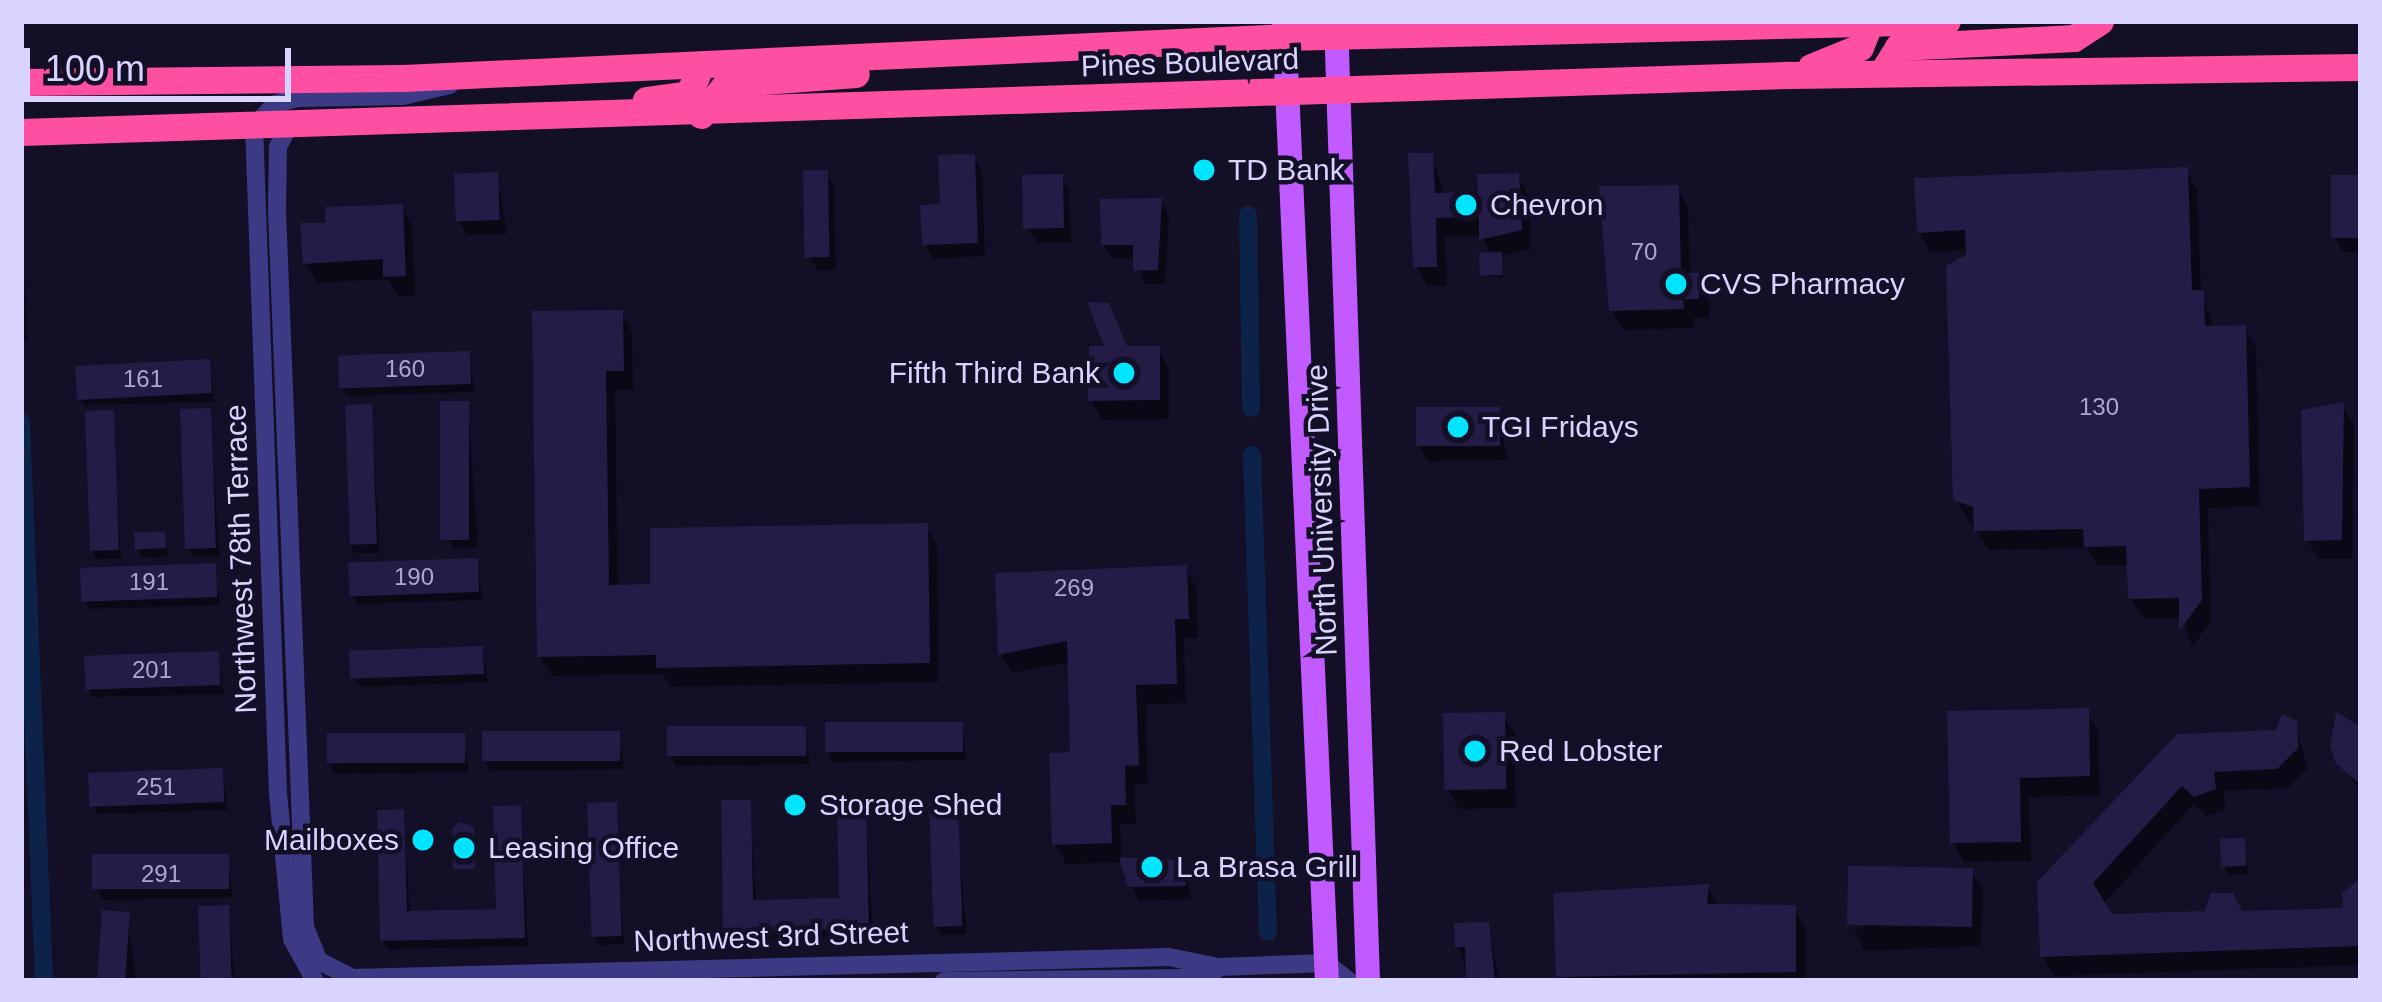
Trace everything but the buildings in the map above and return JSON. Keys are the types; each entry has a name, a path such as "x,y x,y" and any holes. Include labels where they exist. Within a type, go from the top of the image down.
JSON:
{"highway":[{"name":"Pines Boulevard","path":"21,82 501,73 911,54 1284,29 1946,21"},
{"path":"1882,73 1898,47 2074,38 2101,21"},
{"path":"1790,75 1854,51 1870,22"},
{"path":"701,115 726,85 856,74 911,54"},
{"path":"488,121 535,107 685,96 698,86 701,64"},
{"name":"Pines Boulevard","path":"21,132 701,115 1790,75 2361,67"}],"main road":[{"name":"North University Drive","path":"1336,28 1368,981"},
{"name":"North University Drive","path":"1284,29 1327,972"}],"street":[{"path":"254,127 285,101 404,96 501,73"},
{"name":"Northwest 78th Terrace","path":"289,126 278,147 277,211 304,899 310,948 321,974"},
{"name":"Northwest 78th Terrace","path":"254,127 278,793 292,940 321,974"},
{"name":"Northwest 3rd Street","path":"321,974 352,977 1169,957 1219,967 1327,972"},
{"name":"Northwest 3rd Street","path":"944,981 1207,978 1219,967"},
{"path":"1327,972 1349,981"}],"waterway":[{"path":"1248,215 1251,408"},
{"path":"21,422 44,981"},
{"path":"1252,455 1268,932"}],"place":[{"name":"TD Bank","path":"1204,170"},
{"name":"Chevron","path":"1466,205"},
{"name":"CVS Pharmacy","path":"1676,284"},
{"name":"Fifth Third Bank","path":"1124,373"},
{"name":"TGI Fridays","path":"1458,427"},
{"name":"Red Lobster","path":"1475,751"},
{"name":"Storage Shed","path":"795,805"},
{"name":"Mailboxes","path":"423,840"},
{"name":"Leasing Office","path":"464,848"},
{"name":"La Brasa Grill","path":"1152,867"}]}
